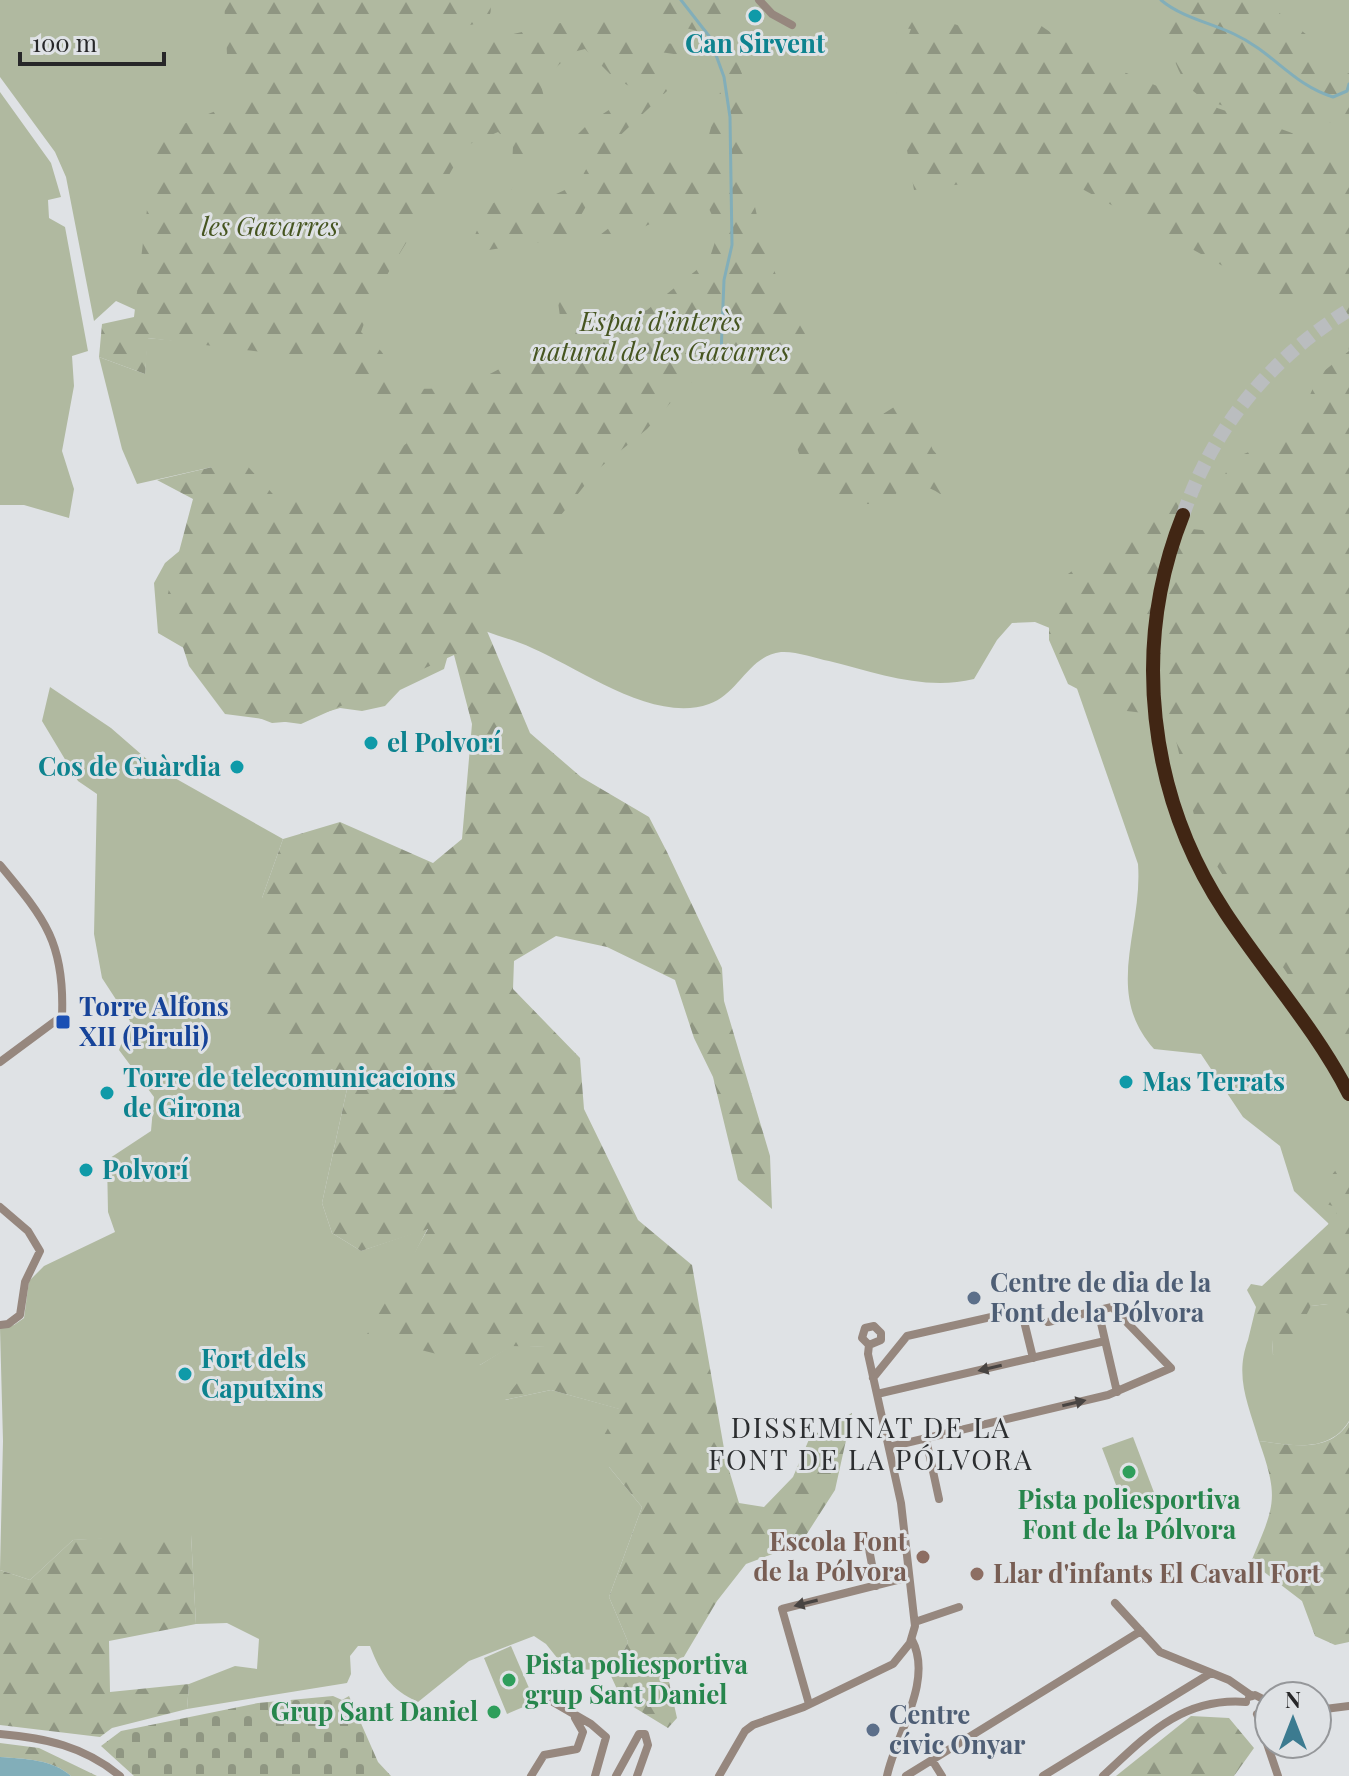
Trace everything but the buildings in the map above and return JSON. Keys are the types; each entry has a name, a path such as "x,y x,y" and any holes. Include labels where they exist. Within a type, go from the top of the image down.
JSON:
{"highway":[{"path":"1183,515 1159,599 1152,665 1156,729 1168,784 1189,844 1217,899 1349,1094"}],"street":[{"path":"759,0 772,14 792,25"},
{"path":"0,865 34,906 53,937 60,970 62,1016 0,1062"},
{"path":"0,1207 28,1231 40,1251 25,1282 20,1315 0,1325"},
{"path":"889,1447 1117,1392 1171,1368 1112,1307 1048,1322"},
{"path":"1098,1310 1117,1392"},
{"path":"873,1378 907,1336 1018,1311 1022,1313 1033,1358"},
{"path":"877,1394 1105,1341"},
{"path":"719,1776 745,1731 893,1664 912,1640 915,1622 901,1503 873,1378 869,1345"},
{"path":"926,1439 939,1499"},
{"path":"876,1586 869,1549 879,1547"},
{"path":"809,1704 782,1609 909,1577"},
{"path":"1115,1603 1160,1652 1211,1673 1249,1699"},
{"path":"915,1622 959,1607"},
{"path":"906,1776 1141,1631"},
{"path":"887,1776 915,1694 917,1649 912,1640"},
{"path":"1043,1776 1211,1673"},
{"path":"1103,1776 1172,1716 1203,1705 1253,1698"},
{"path":"1249,1699 1249,1711 1253,1712"},
{"path":"553,1702 591,1724 606,1737 595,1776"},
{"path":"531,1776 544,1755 577,1749 583,1732 575,1717"},
{"path":"0,1734 51,1740 93,1756 120,1776"},
{"path":"616,1776 632,1743 639,1734 645,1734 648,1745 637,1776"},
{"path":"932,1760 942,1776"}],"green space":[{"name":"Espai d'interès natural de les Gavarres","path":"0,0 1349,0 1349,1421 1341,1431 1331,1439 1309,1445 1259,1441 1243,1379 1242,1367 1248,1340 1272,1340 1273,1355 1311,1306 1328,1304 1341,1245 1328,1223 1294,1191 1280,1146 1243,1117 1201,1054 1154,1049 1139,1027 1131,1005 1128,983 1138,864 1057,631 1035,622 1012,623 997,640 974,679 956,682 901,679 781,652 760,660 719,699 688,708 641,700 532,648 485,631 450,648 444,669 400,690 385,706 362,711 340,708 296,721 272,723 249,714 201,658 158,633 154,583 165,563 183,548 212,467 137,484 122,449 99,357 145,374 147,338 190,342 149,316 116,301 94,321 66,177 55,152 0,77"},
{"name":"les Gavarres","path":"224,0 488,0 491,7 488,17 460,28 458,47 599,14 622,16 649,43 691,44 706,35 665,18 660,3 665,0 731,0 726,35 752,98 745,163 763,242 787,303 826,370 883,414 902,402 914,410 933,450 945,464 949,501 928,488 903,486 887,504 851,504 808,482 784,407 760,395 717,361 681,391 647,429 597,470 533,550 507,568 476,605 530,733 581,777 649,817 722,968 724,1001 770,1156 772,1209 738,1180 713,1077 694,1038 675,980 607,947 556,936 514,961 513,989 580,1058 584,1109 638,1220 692,1265 726,1460 739,1503 764,1507 793,1477 810,1437 852,1413 835,1490 801,1543 746,1564 717,1601 669,1682 677,1718 668,1728 622,1700 611,1676 628,1642 609,1597 642,1507 609,1467 599,1444 619,1409 551,1390 504,1400 545,1347 512,1346 480,1365 366,1336 428,1229 361,1251 332,1233 322,1203 349,1080 264,1035 262,898 283,839 340,822 433,863 462,839 472,724 454,655 301,724 225,714 189,666 167,597 193,499 157,480 242,460 282,504 336,495 407,443 337,361 148,338 145,374 99,357 102,324 134,317 156,135 258,94 228,72","holes":["585,49 613,77 638,91 589,123 577,135 589,164 578,184 510,215 500,199 488,206 470,246 482,251 568,238 589,201 611,196 620,208 614,224 591,242 603,246 650,224 684,233 685,205 703,196 719,230 709,260 647,310 613,323 587,322 563,292 557,294 562,332 471,382 430,389 407,387 381,351 361,332 382,284 465,146 498,132 513,146 511,190 531,146 552,126 540,82 573,52","660,52 708,59 724,77 703,158 621,153 610,145 667,91 650,57"]},
{"path":"1158,0 1263,0 1312,39 1317,70 1332,81 1349,73 1349,121 1316,122 1272,117 1228,107 1198,95 1189,87 1176,64"},
{"path":"1028,16 1075,47 1126,73 1293,133 1321,145 1349,163 1349,351 1347,337 1309,301 1283,296 1243,277 1053,173 914,190 896,88 898,63 911,29 896,27 896,23 942,20 997,38 1023,41"},
{"path":"0,92 51,163 61,197 48,200 49,218 65,227 88,351 72,356 74,386 62,451 74,489 69,518 24,505 0,505"},
{"path":"1349,351 1349,1068 1213,860 1196,823 1170,716 1118,710 1068,684 1049,640 1049,606 1068,574 1187,488 1199,494 1192,529 1211,531 1214,499 1232,459 1275,441 1299,419 1319,375"},
{"path":"50,687 111,728 157,768 283,839 262,898 349,1080 322,1203 332,1233 361,1251 428,1228 408,1266 480,1365 512,1345 546,1347 505,1400 551,1390 620,1409 609,1467 642,1507 609,1597 628,1642 611,1676 602,1670 566,1669 546,1644 534,1636 469,1661 418,1702 400,1692 388,1680 370,1646 358,1646 350,1656 351,1674 347,1683 187,1709 189,1684 235,1666 257,1669 259,1639 227,1623 196,1624 191,1535 73,1540 30,1580 0,1570 3,1441 0,1328 14,1325 24,1318 29,1281 44,1266 115,1232 108,1212 107,1160 151,1131 154,1097 119,1050 130,1021 102,978 94,934 97,794 78,781 42,721"},
{"path":"1343,1164 1349,1164 1349,1314 1328,1304 1311,1306 1290,1347 1273,1355 1272,1340 1248,1340 1256,1307 1247,1290 1251,1284 1262,1286 1337,1216 1336,1207 1326,1204 1325,1192 1331,1176"},
{"path":"1349,1422 1349,1642 1335,1645 1315,1636 1302,1601 1251,1562 1272,1503 1270,1477 1259,1441 1297,1445 1320,1443 1341,1432"},
{"name":"Pista poliesportiva Font de la Pólvora","path":"1133,1437 1155,1495 1124,1506 1102,1448"},
{"path":"191,1535 196,1624 109,1641 110,1692 189,1684 187,1709 112,1728 100,1737 0,1725 0,1570 30,1580 73,1540"},
{"name":"Pista poliesportiva grup Sant Daniel","path":"511,1646 535,1702 507,1714 484,1658"},
{"path":"333,1696 342,1700 349,1696 378,1762 391,1776 134,1776 101,1746 121,1731 258,1703"},
{"path":"1191,1716 1229,1718 1253,1747 1234,1776 1116,1776"},
{"path":"0,1743 39,1748 97,1776 71,1776 47,1763 0,1757"}],"water":[{"path":"0,1757 47,1763 71,1776 0,1776"}],"waterway":[{"path":"681,0 709,36 724,77 730,117 732,245 724,280 721,354"},
{"path":"1161,0 1178,11 1248,41 1294,77 1319,92 1333,97 1347,91 1349,84"}],"tunnel":[{"path":"1183,515 1210,453 1248,398 1294,350 1349,310"}],"place":[{"name":"Can Sirvent","path":"755,16"},
{"name":"el Polvorí","path":"371,743"},
{"name":"Cos de Guàrdia","path":"237,767"},
{"name":"Torre Alfons XII (Piruli)","path":"63,1022"},
{"name":"Mas Terrats","path":"1126,1082"},
{"name":"Torre de telecomunicacions de Girona","path":"107,1093"},
{"name":"Polvorí","path":"86,1170"},
{"name":"Centre de dia de la Font de la Pólvora","path":"974,1298"},
{"name":"Fort dels Caputxins","path":"185,1374"},
{"name":"Pista poliesportiva Font de la Pólvora","path":"1129,1472"},
{"name":"Escola Font de la Pólvora","path":"923,1557"},
{"name":"Llar d'infants El Cavall Fort","path":"977,1574"},
{"name":"Pista poliesportiva grup Sant Daniel","path":"509,1680"},
{"name":"Grup Sant Daniel","path":"494,1712"},
{"name":"Centre cívic Onyar","path":"873,1730"}],"district":[{"name":"DISSEMINAT DE LA FONT DE LA PÓLVORA","path":"871,1444"}]}
